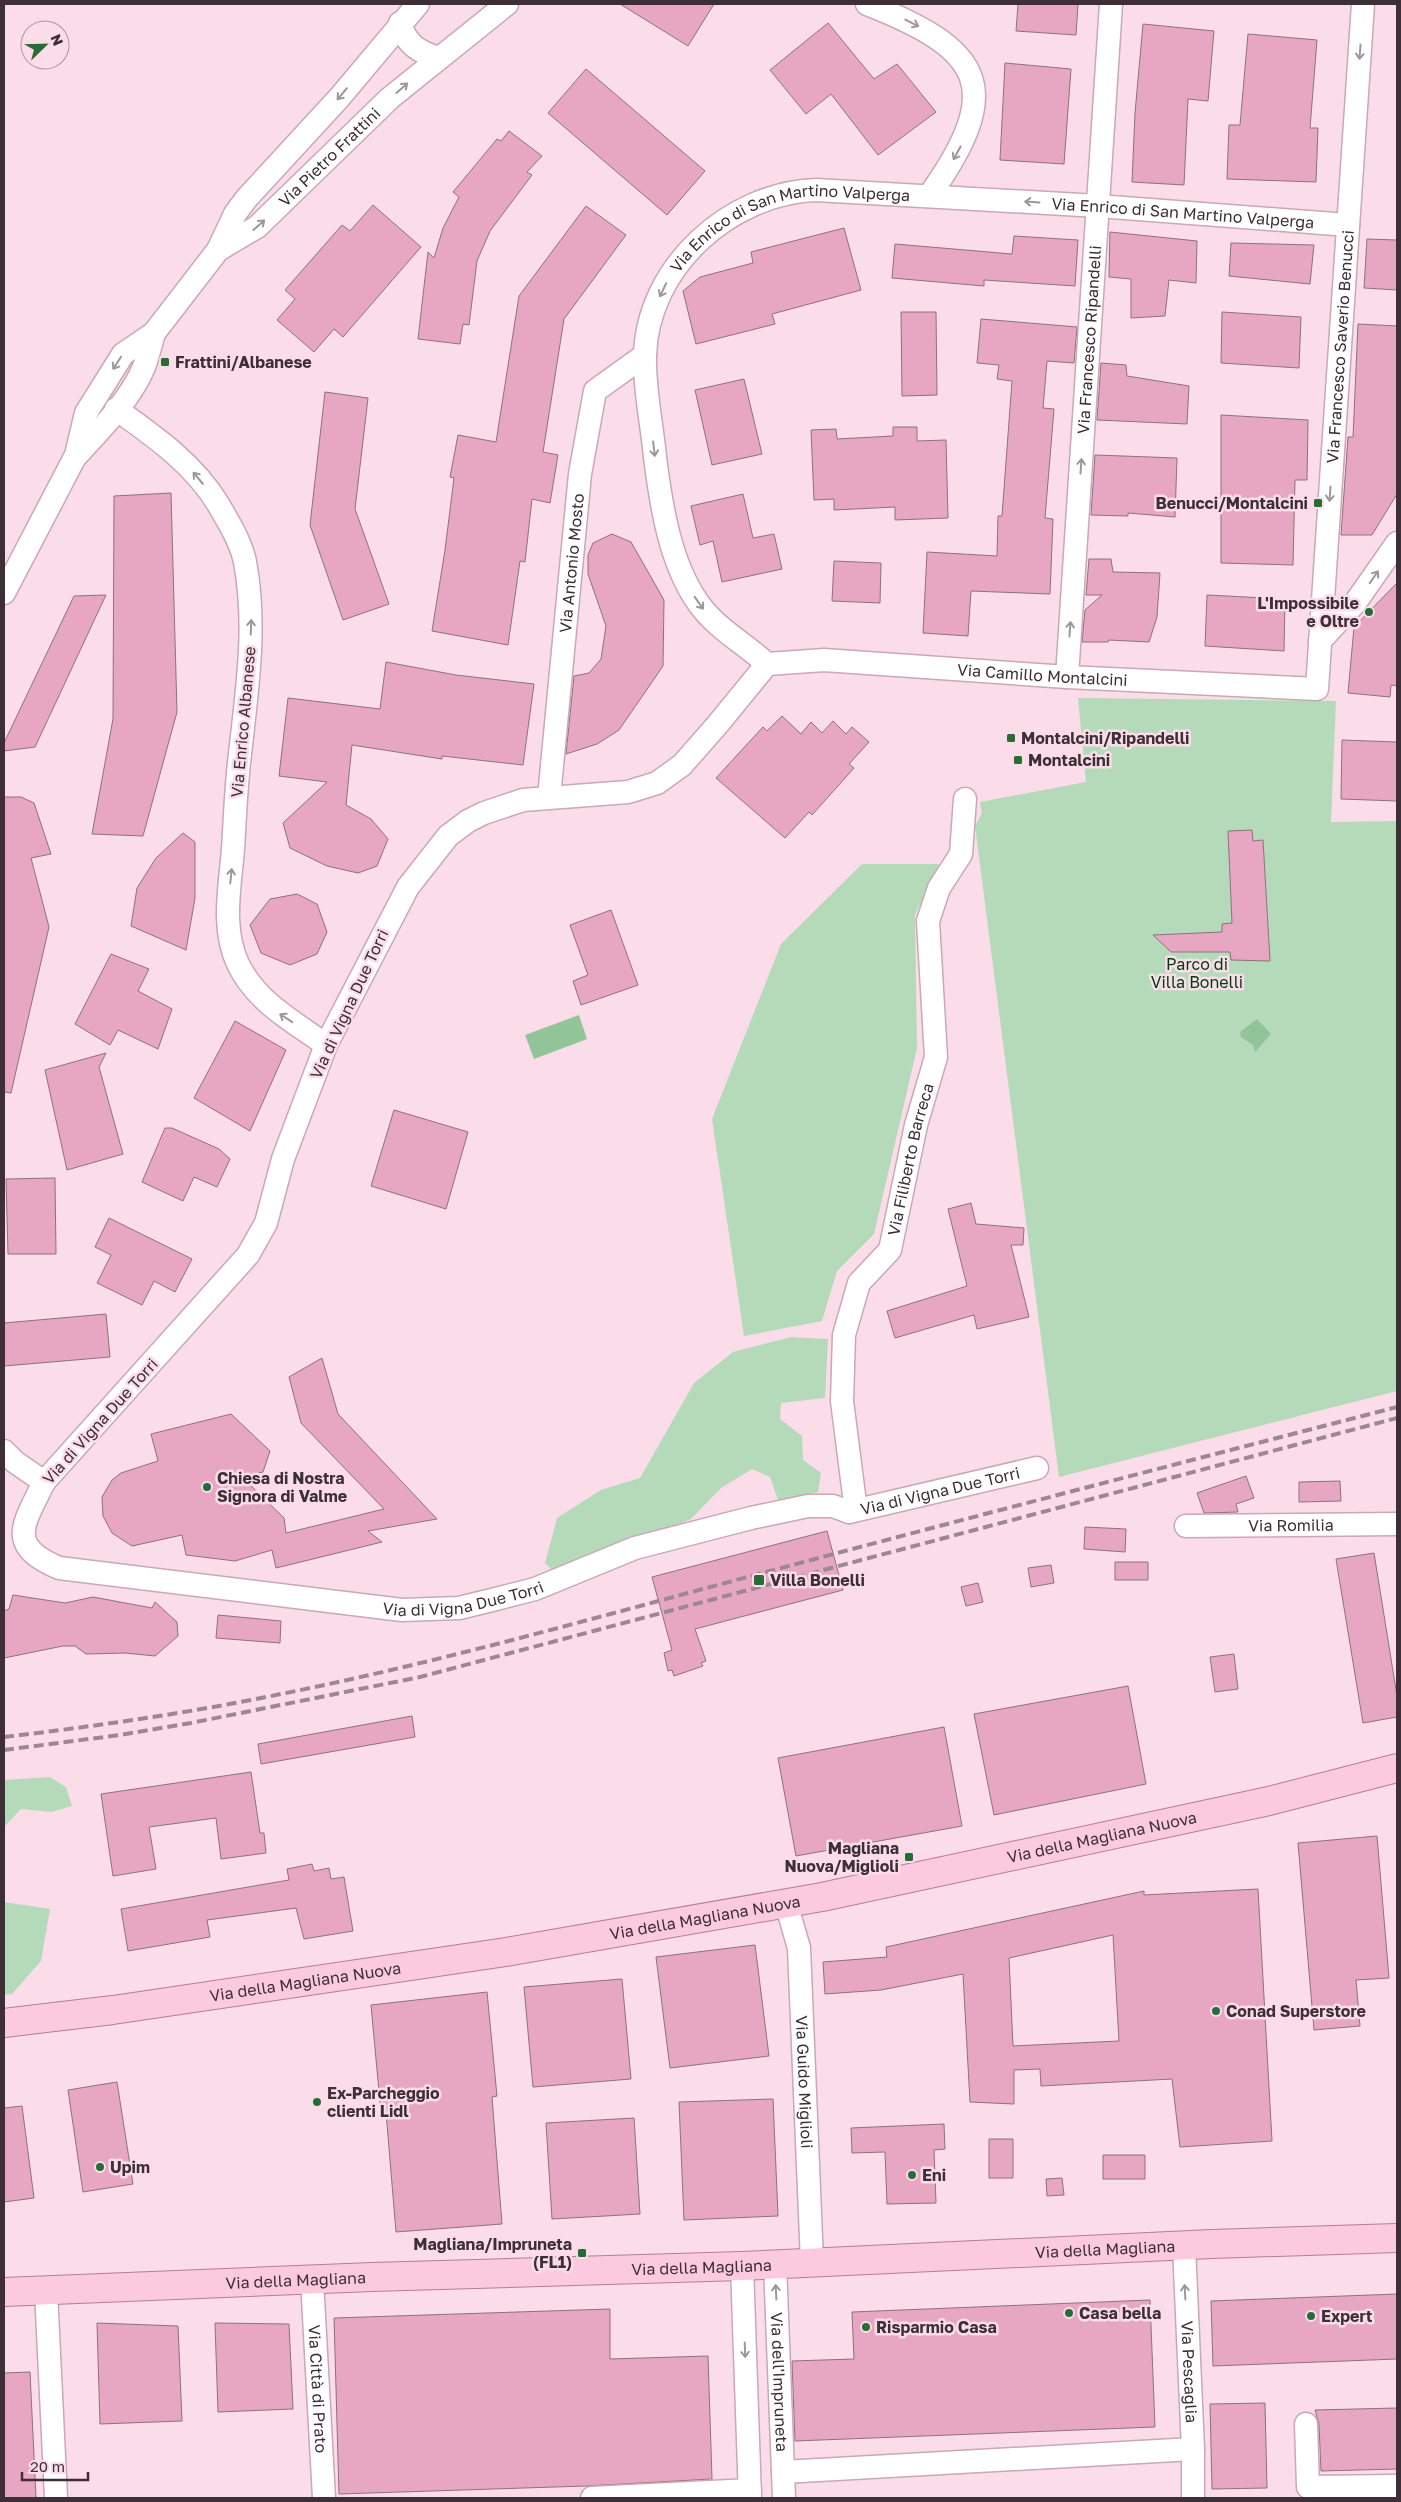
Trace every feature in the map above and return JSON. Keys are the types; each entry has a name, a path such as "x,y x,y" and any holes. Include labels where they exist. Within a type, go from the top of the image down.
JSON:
{"main road":[{"name":"Via della Magliana Nuova","path":"4,2023 113,2010 506,1952 786,1903 950,1870 1269,1801 1397,1768"},
{"name":"Via della Magliana","path":"4,2292 742,2266 1397,2238"}],"street":[{"name":"Via Pietro Frattini","path":"76,455 86,413 123,354 154,333 218,250 235,214 246,199 339,98 400,23 418,4"},
{"name":"Via Pietro Frattini","path":"218,250 257,227 364,122 439,58 507,4"},
{"path":"867,4 916,25 949,46 960,57 972,80 975,104 968,128 958,153 929,196"},
{"name":"Via Francesco Ripandelli","path":"1067,677 1111,4"},
{"name":"Via Francesco Saverio Benucci","path":"1317,689 1363,4"},
{"path":"400,23 411,45 425,54 439,58"},
{"name":"Via Enrico di San Martino Valperga","path":"767,664 712,620 698,604 680,566 669,534 658,476 645,355 652,319 670,276 699,239 730,217 769,198 807,190 1098,206 1348,224"},
{"name":"Via Pietro Frattini","path":"4,593 76,455 116,409 143,368 154,333"},
{"name":"Via Antonio Mosto","path":"549,797 580,474 595,391 645,355"},
{"name":"Via Enrico Albanese","path":"116,409 168,448 195,474 217,503 233,532 245,561 251,617 250,672 240,756 228,906 231,944 244,975 261,997 276,1011 326,1045"},
{"path":"1320,641 1355,603 1397,543"},
{"name":"Via Camillo Montalcini","path":"767,664 824,660 1067,677 1317,689"},
{"name":"Via di Vigna Due Torri","path":"767,664 682,765 657,783 628,792 523,800 484,813 468,821 448,836 408,887 326,1045 283,1158 266,1223 248,1255 44,1482 25,1520 23,1532 25,1544 42,1561 59,1568 402,1610 459,1608 536,1589 635,1548 761,1516 808,1506 833,1506 849,1512 1036,1468"},
{"name":"Via Filiberto Barreca","path":"849,1512 855,1503 854,1482 847,1451 842,1402 844,1336 859,1283 890,1250 916,1125 936,1057 928,921 939,888 961,854 964,800"},
{"path":"4,1451 15,1462 44,1482"},
{"name":"Via Romilia","path":"1186,1526 1397,1524"},
{"name":"Via Guido Miglioli","path":"786,1903 799,1948 812,2262"},
{"name":"Via Pescaglia","path":"1184,2246 1193,2450 1193,2498"},
{"name":"Via dell'Impruneta","path":"775,2264 784,2498"},
{"name":"Via dell'Impruneta","path":"742,2266 750,2494"},
{"name":"Via Città di Prato","path":"312,2280 324,2498"},
{"path":"46,2291 56,2498"},
{"path":"1306,2424 1308,2487 1397,2486"},
{"path":"783,2472 1193,2450"},
{"path":"592,2498 750,2494"}],"green space":[{"name":"Parco di Villa Bonelli","path":"1078,698 1336,701 1331,822 1397,821 1397,1391 1059,1477 975,826 982,813 980,802 1086,782"},
{"path":"862,864 939,864 915,915 917,1048 874,1234 837,1271 822,1321 744,1336 712,1119 781,944"},
{"path":"791,1337 828,1339 825,1398 781,1403 780,1419 802,1436 803,1460 821,1473 818,1492 779,1503 770,1477 752,1469 721,1488 691,1519 556,1574 545,1563 557,1518 601,1490 640,1478 694,1383 733,1352"},
{"path":"50,1777 66,1787 72,1806 52,1812 21,1809 4,1827 4,1780"},
{"path":"4,1902 50,1909 41,1961 12,1994 4,1995"}],"shaded area":[{"path":"579,1015 587,1039 534,1059 525,1035"},
{"path":"1257,1019 1271,1034 1255,1052 1253,1045 1241,1037 1240,1032"}],"building":[{"path":"620,4 714,4 688,46"},
{"path":"1018,4 1078,4 1076,35 1016,31"},
{"path":"828,23 874,79 897,64 936,112 878,155 831,94 806,114 770,70"},
{"path":"1143,24 1214,31 1208,101 1188,99 1184,185 1132,182 1135,113"},
{"path":"1248,34 1317,40 1310,128 1318,128 1316,182 1227,179 1229,125 1240,125"},
{"path":"1005,63 1071,69 1064,164 1000,160"},
{"path":"586,69 705,171 667,215 548,113"},
{"path":"509,131 542,156 527,172 532,175 490,231 477,261 469,325 463,324 460,344 418,339 428,252 434,258 443,228 459,197 453,192 497,139 501,141"},
{"path":"373,205 421,247 343,337 334,329 314,352 277,320 295,299 285,290 342,225 350,231"},
{"path":"586,206 626,235 564,319 543,452 558,455 550,503 532,499 525,562 520,561 508,645 432,631 454,478 450,477 458,435 496,442 519,296"},
{"path":"844,228 861,290 772,314 775,324 696,344 683,291 700,277 753,263 751,252"},
{"path":"1110,232 1197,241 1196,283 1169,280 1165,316 1131,318 1131,279 1109,277"},
{"path":"1014,236 1078,240 1075,286 984,280 984,286 892,278 895,244 1012,254"},
{"path":"1367,239 1397,240 1397,290 1364,288"},
{"path":"1231,243 1314,245 1310,284 1229,276"},
{"path":"901,312 936,312 937,395 902,396"},
{"path":"1222,312 1301,317 1299,368 1221,363"},
{"path":"981,319 1077,327 1074,363 1047,361 1043,408 1054,409 1045,518 1053,519 1050,594 971,591 968,636 923,633 927,552 997,556 998,516 1002,516 1012,381 997,379 999,365 977,363"},
{"path":"1358,324 1397,326 1397,494 1372,535 1341,535 1348,437 1353,437"},
{"path":"1101,363 1126,365 1127,376 1189,386 1187,424 1097,420"},
{"path":"744,379 762,454 712,465 695,390"},
{"path":"325,392 368,398 355,509 389,604 343,620 310,525"},
{"path":"1221,415 1308,420 1307,480 1295,480 1293,565 1221,563"},
{"path":"893,427 917,427 917,441 946,440 948,518 895,520 895,507 834,510 834,499 814,500 811,430 836,429 837,439 893,436"},
{"path":"1095,455 1177,458 1175,517 1128,513 1128,516 1091,515"},
{"path":"171,493 177,712 143,836 92,834 113,719 114,496"},
{"path":"743,494 753,538 774,534 782,569 722,582 713,541 700,545 691,506"},
{"path":"612,534 631,542 664,600 663,666 619,730 597,744 566,754 574,676 589,673 601,659 606,626 588,574 588,555 593,543"},
{"path":"1089,559 1111,559 1113,572 1160,573 1157,617 1149,642 1109,640 1108,642 1082,642 1085,610 1102,595 1086,595"},
{"path":"834,561 881,563 880,603 832,601"},
{"path":"1397,583 1397,686 1391,685 1390,697 1348,693 1354,627"},
{"path":"106,595 35,747 4,751 4,743 74,596"},
{"path":"1207,595 1285,599 1284,651 1205,646"},
{"path":"386,662 456,675 534,684 523,765 442,756 442,759 352,745 346,805 371,819 388,839 377,866 358,873 327,866 290,848 283,823 327,782 279,776 288,698 380,709"},
{"path":"782,716 801,734 811,722 822,733 833,721 846,734 852,727 869,742 849,764 854,768 812,815 809,812 785,838 716,778 763,727 767,731"},
{"path":"1342,740 1397,742 1397,801 1341,799"},
{"path":"4,797 21,797 34,803 51,854 31,858 49,927 11,1093 4,1092"},
{"path":"1252,830 1253,841 1263,840 1270,961 1231,960 1230,952 1171,952 1153,935 1222,932 1222,924 1232,923 1228,831"},
{"path":"183,833 195,842 195,898 186,950 131,926 137,888 156,858"},
{"path":"297,894 317,904 327,932 317,954 290,965 261,953 250,925 270,899"},
{"path":"611,910 638,985 581,1005 573,981 588,975 570,925"},
{"path":"111,954 149,969 138,991 172,1009 158,1049 118,1030 110,1045 75,1024"},
{"path":"235,1021 286,1050 250,1131 194,1098"},
{"path":"106,1053 99,1067 123,1154 67,1170 45,1070"},
{"path":"394,1110 468,1132 446,1209 371,1186"},
{"path":"165,1128 172,1128 219,1149 230,1159 217,1187 194,1177 183,1201 142,1182"},
{"path":"55,1178 56,1254 8,1254 6,1179"},
{"path":"971,1203 976,1224 1024,1228 1023,1245 1011,1245 1029,1317 977,1329 974,1315 895,1338 887,1311 967,1286 948,1209"},
{"path":"109,1218 192,1259 175,1292 154,1281 142,1305 97,1283 111,1255 95,1247"},
{"path":"106,1314 110,1357 4,1366 4,1323"},
{"path":"322,1358 338,1414 437,1519 368,1531 382,1542 276,1568 272,1550 235,1561 186,1555 182,1535 132,1546 112,1533 103,1516 102,1497 112,1480 121,1473 158,1461 151,1434 231,1414 270,1451 263,1472 242,1477 284,1518 286,1533 384,1509 301,1423 289,1377"},
{"path":"1246,1476 1254,1498 1236,1504 1238,1512 1204,1513 1197,1493"},
{"path":"1340,1481 1341,1501 1299,1502 1299,1482"},
{"path":"1085,1527 1126,1529 1125,1552 1084,1549"},
{"path":"827,1531 843,1590 695,1629 706,1661 701,1663 703,1666 674,1676 672,1670 668,1671 664,1653 672,1650 652,1577"},
{"path":"1374,1553 1397,1696 1397,1717 1363,1723 1336,1559"},
{"path":"1115,1562 1148,1562 1148,1580 1115,1580"},
{"path":"1051,1565 1054,1583 1031,1587 1028,1568"},
{"path":"978,1583 983,1602 966,1606 961,1587"},
{"path":"13,1595 65,1603 93,1597 152,1608 155,1602 177,1622 178,1636 155,1656 125,1653 86,1654 75,1646 63,1646 4,1658 4,1611 9,1609"},
{"path":"218,1615 281,1621 280,1643 216,1638"},
{"path":"1234,1654 1238,1689 1215,1692 1210,1657"},
{"path":"1128,1686 1146,1784 994,1815 974,1714"},
{"path":"412,1716 415,1737 261,1764 258,1744"},
{"path":"944,1727 962,1826 796,1856 778,1758"},
{"path":"251,1772 260,1833 264,1833 266,1853 221,1859 216,1818 149,1827 156,1869 113,1876 101,1794"},
{"path":"1377,1836 1389,1978 1356,1980 1360,2026 1314,2030 1298,1843"},
{"path":"312,1864 314,1871 329,1868 331,1879 344,1877 353,1931 304,1939 296,1908 207,1920 210,1937 128,1951 121,1909 289,1880 287,1869"},
{"path":"1258,1889 1272,2141 1180,2147 1172,2079 1041,2086 1040,2069 1014,2070 1014,2104 970,2102 963,1974 881,1990 825,1994 823,1962 887,1957 886,1947 1144,1891 1144,1895","holes":["1113,1935 1119,2041 1013,2046 1009,1958"]},
{"path":"755,1945 769,2056 670,2068 656,1957"},
{"path":"622,1979 631,2079 533,2087 524,1987"},
{"path":"487,1992 497,2096 492,2097 502,2224 396,2232 386,2112 381,2113 371,2005"},
{"path":"117,2082 133,2184 83,2192 68,2090"},
{"path":"773,2099 778,2216 684,2220 679,2102"},
{"path":"22,2106 34,2198 4,2202 4,2108"},
{"path":"634,2118 640,2214 552,2219 546,2123"},
{"path":"944,2124 945,2149 934,2150 936,2203 887,2204 885,2152 852,2153 851,2128"},
{"path":"989,2139 1013,2139 1013,2178 989,2178"},
{"path":"1103,2155 1145,2155 1145,2179 1103,2179"},
{"path":"1062,2178 1064,2195 1047,2196 1046,2179"},
{"path":"1397,2294 1397,2359 1213,2366 1211,2301"},
{"path":"1150,2300 1155,2427 795,2441 792,2361 854,2359 852,2312"},
{"path":"610,2309 610,2359 708,2356 712,2479 586,2486 339,2494 334,2318"},
{"path":"97,2323 178,2326 182,2421 100,2424"},
{"path":"215,2323 289,2324 293,2409 218,2412"},
{"path":"30,2372 36,2498 4,2498 4,2373"},
{"path":"1265,2403 1267,2488 1212,2489 1210,2404"},
{"path":"1397,2408 1397,2469 1321,2471 1319,2424 1315,2410"}],"railway":[{"path":"4,1737 108,1724 212,1707 404,1667 1397,1407"},
{"path":"4,1750 120,1735 191,1723 420,1677 1397,1418"}],"place":[{"name":"Frattini/Albanese","path":"165,362"},
{"name":"Benucci/Montalcini","path":"1318,503"},
{"name":"L'Impossibile e Oltre","path":"1369,612"},
{"name":"Montalcini/Ripandelli","path":"1011,738"},
{"name":"Montalcini","path":"1018,760"},
{"name":"Chiesa di Nostra Signora di Valme","path":"207,1487"},
{"name":"Villa Bonelli","path":"759,1580"},
{"name":"Magliana Nuova/Miglioli","path":"909,1857"},
{"name":"Conad Superstore","path":"1216,2011"},
{"name":"Ex-Parcheggio clienti Lidl","path":"317,2102"},
{"name":"Upim","path":"100,2167"},
{"name":"Eni","path":"912,2175"},
{"name":"Magliana/Impruneta (FL1)","path":"582,2253"},
{"name":"Casa bella","path":"1069,2313"},
{"name":"Expert","path":"1311,2316"},
{"name":"Risparmio Casa","path":"866,2327"}]}
